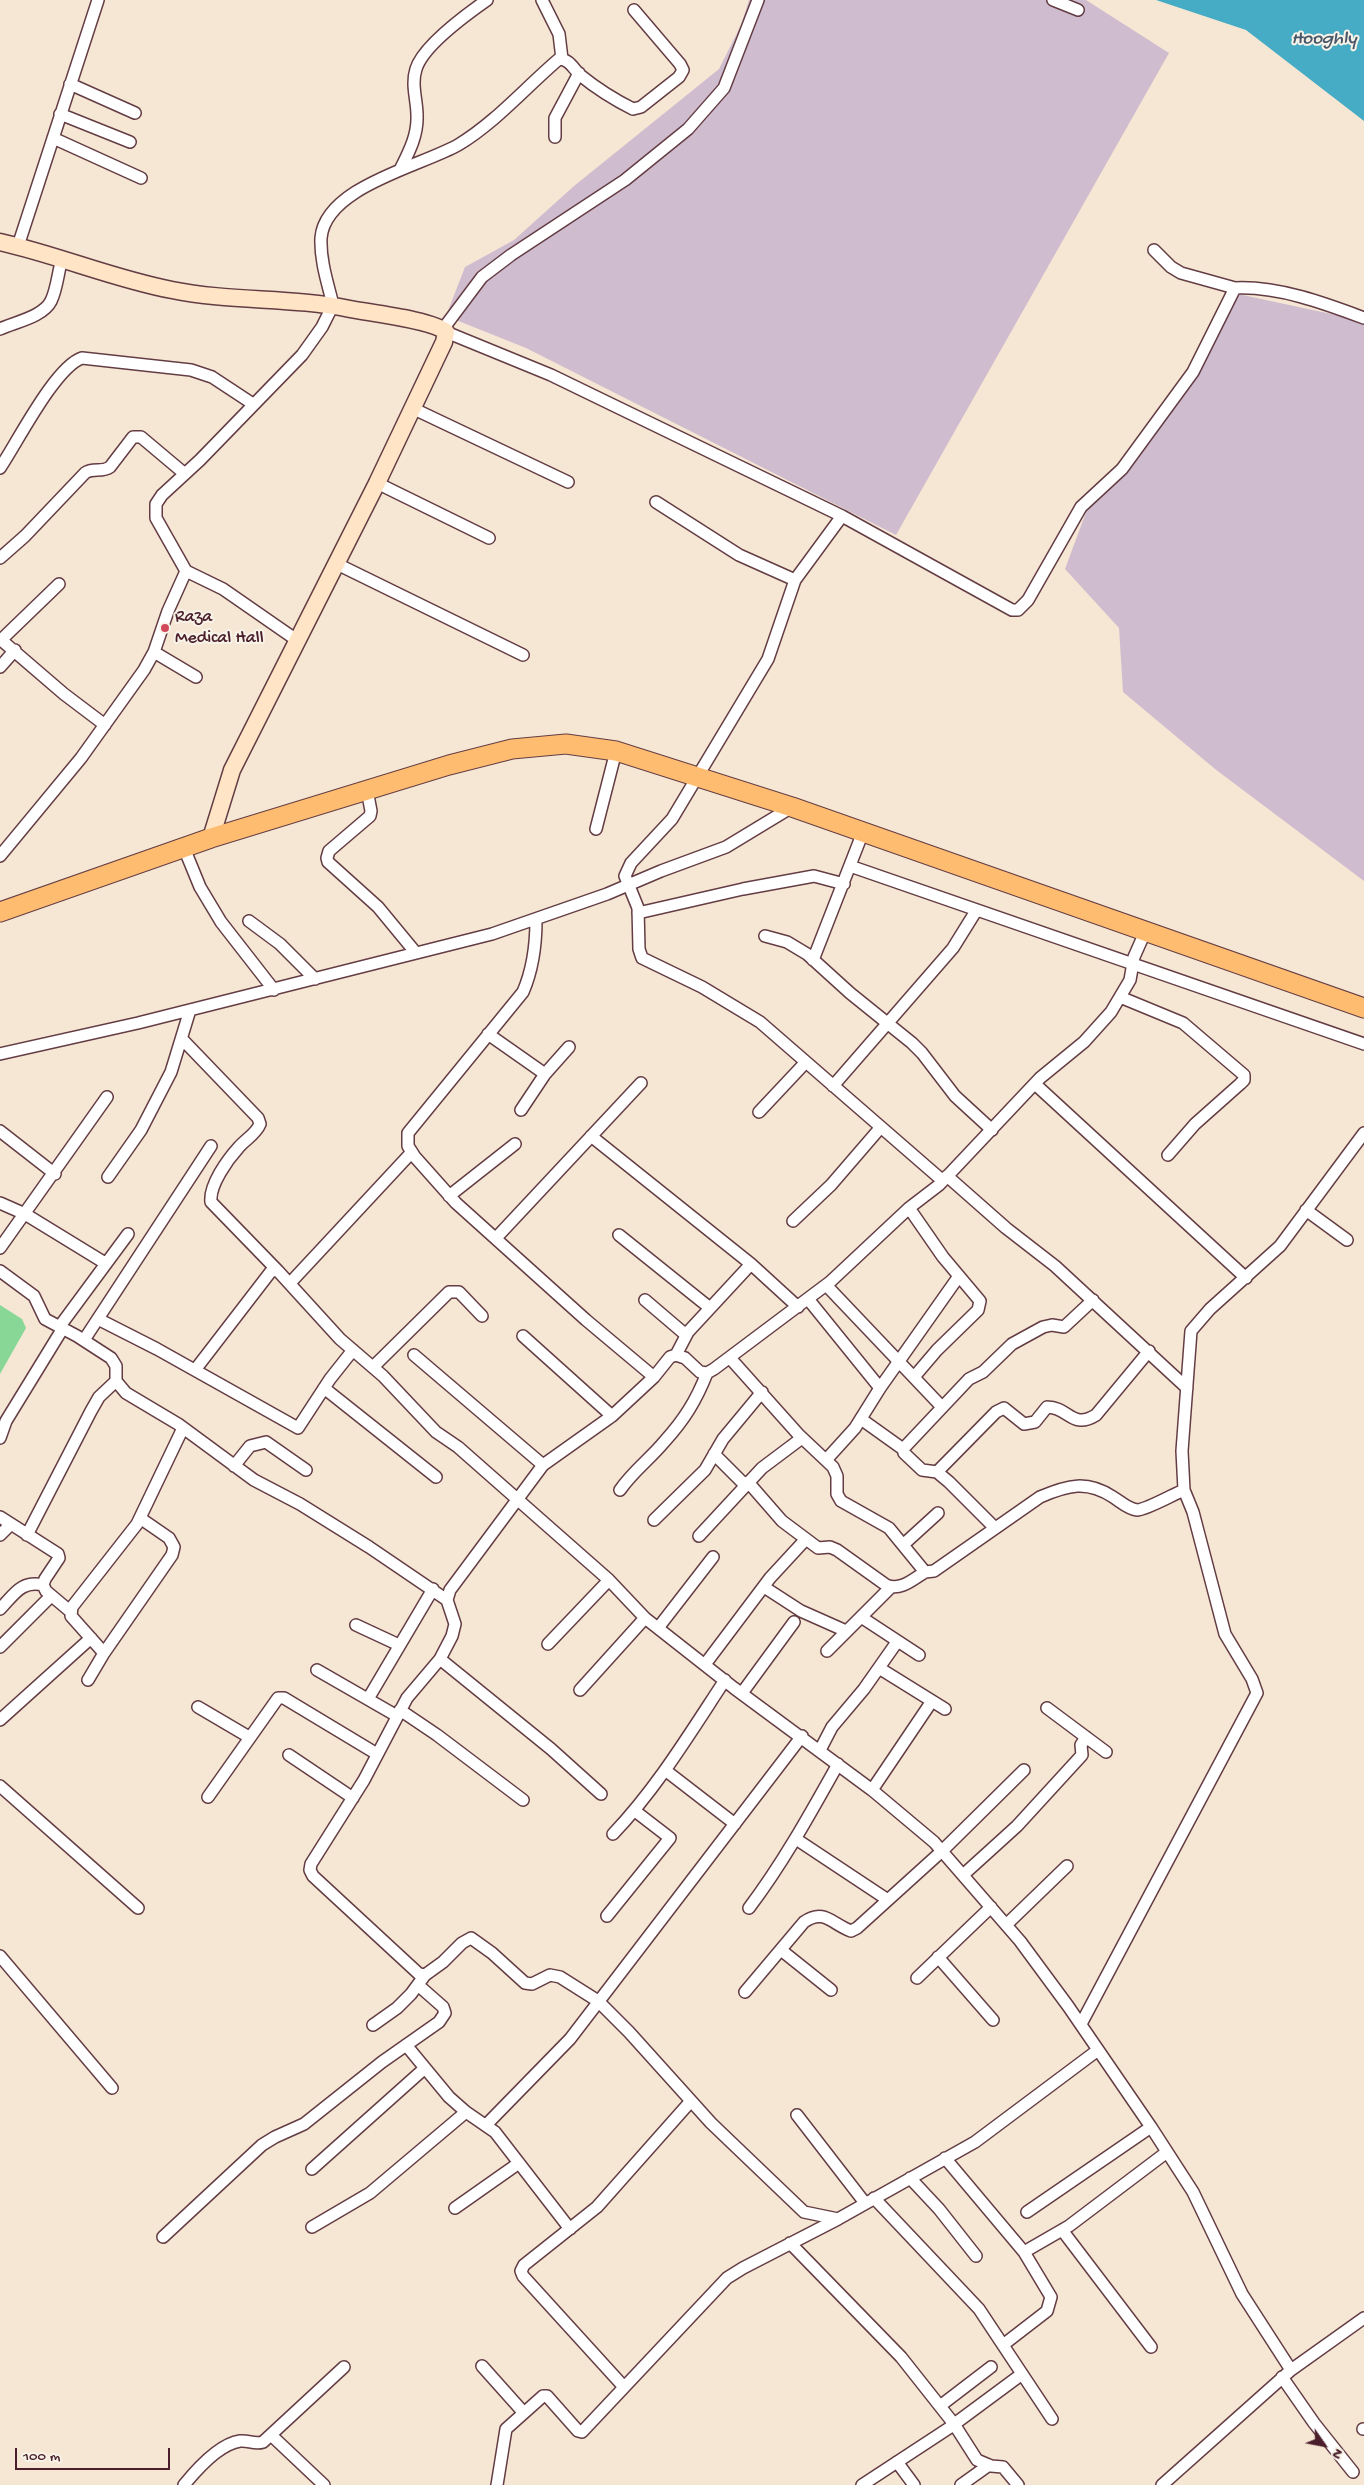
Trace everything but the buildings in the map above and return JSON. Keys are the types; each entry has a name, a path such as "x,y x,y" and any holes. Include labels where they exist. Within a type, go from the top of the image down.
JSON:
{"main road":[{"path":"0,912 211,838 367,790 512,749 566,744 616,751 792,807 1364,1008"}],"street":[{"path":"18,246 98,0"},
{"path":"400,170 414,142 417,127 414,84 418,64 443,35 487,0"},
{"path":"542,0 559,34 562,59"},
{"path":"211,838 232,770 377,483 444,342 444,330 482,278 511,255 625,180 688,129 724,88 758,0"},
{"path":"1053,0 1078,10"},
{"path":"298,641 224,589 186,571 154,512 156,504 162,495 302,355 322,326 333,305 322,257 322,236 325,224 332,212 345,201 385,175 458,145 483,127 559,59 566,60 590,83 633,109 641,107 679,77 683,70 680,64 634,10"},
{"path":"554,137 555,118 579,73"},
{"path":"70,84 135,114"},
{"path":"60,114 130,142"},
{"path":"53,138 141,178"},
{"path":"0,242 138,283 174,291 231,298 333,305 396,317 444,330 551,375 842,516 1012,610 1018,610 1028,600 1080,507 1122,469 1179,394 1198,365 1223,309 1235,288"},
{"path":"1154,250 1171,267 1181,273 1235,288 1254,287 1314,302 1364,318"},
{"path":"0,329 42,311 48,306 52,300 62,259"},
{"path":"0,468 50,389 68,367 82,358 192,370 212,377 253,404"},
{"path":"412,408 568,482"},
{"path":"0,558 25,536 85,473 89,470 106,470 110,467 133,437 140,436 185,474"},
{"path":"377,483 489,538"},
{"path":"656,502 740,555 795,580"},
{"path":"842,516 795,580 768,658 672,819 626,870 625,876 638,913 642,958 702,987 760,1022 881,1127 1093,1300 1187,1388"},
{"path":"335,563 523,655"},
{"path":"0,856 105,725 154,652 168,611 186,571"},
{"path":"59,584 0,640 15,650 64,694 105,725"},
{"path":"0,667 15,650"},
{"path":"154,652 196,677"},
{"path":"596,829 616,751"},
{"path":"367,790 371,811 370,816 329,851 328,862 378,907 416,953"},
{"path":"0,1054 274,990 492,934 536,920 726,846 792,807"},
{"path":"813,960 863,832"},
{"path":"184,848 200,887 222,922 274,990"},
{"path":"850,866 1132,966 1364,1044"},
{"path":"638,913 743,889 814,876 844,884"},
{"path":"834,1086 953,948 976,911"},
{"path":"536,920 536,944 527,981 517,1000 408,1133 408,1146 449,1196 586,1320 654,1377"},
{"path":"249,921 267,932 315,979"},
{"path":"620,1490 634,1470 664,1443 693,1407 707,1373 730,1358 826,1285 909,1208 945,1178 1035,1084 1084,1042 1111,1012 1130,980 1132,966 1146,930"},
{"path":"765,936 787,942 813,960 922,1053 955,1096 992,1130"},
{"path":"1120,997 1183,1023 1244,1075 1244,1080 1195,1124 1168,1155"},
{"path":"108,1177 150,1113 171,1072 190,1010"},
{"path":"488,1034 545,1074"},
{"path":"182,1040 258,1118 260,1124 258,1130 240,1146 229,1160 215,1186 211,1202 290,1282 340,1339 373,1367 436,1432 458,1447 609,1580 645,1618 872,1790 934,1842 1006,1924 1081,2024 1151,2127 1193,2192 1242,2294 1291,2370"},
{"path":"521,1110 545,1074 569,1047"},
{"path":"759,1112 806,1062"},
{"path":"496,1238 642,1083"},
{"path":"1035,1084 1246,1278"},
{"path":"0,1248 55,1174 107,1097"},
{"path":"793,1221 831,1185 881,1127"},
{"path":"0,1131 55,1174"},
{"path":"1081,2024 1257,1693 1252,1679 1225,1634 1193,1512 1184,1490 1182,1451 1191,1331 1210,1309 1280,1246 1364,1133"},
{"path":"591,1136 750,1264 798,1307"},
{"path":"449,1196 515,1144"},
{"path":"84,1340 211,1146"},
{"path":"290,1282 412,1152"},
{"path":"0,1203 25,1214 104,1263"},
{"path":"909,1208 959,1276 980,1301 978,1310 936,1350 914,1377"},
{"path":"1306,1210 1347,1240"},
{"path":"0,1438 6,1421 61,1327 104,1263 128,1234"},
{"path":"619,1235 710,1308"},
{"path":"676,1355 686,1335 750,1264"},
{"path":"195,1370 272,1270 278,1271"},
{"path":"0,1271 34,1296 45,1319 84,1340 114,1362 116,1381 126,1393 183,1428 234,1466 281,1496 300,1504 362,1542 433,1589 447,1600 455,1624 452,1636 440,1658 407,1698 353,1798 311,1864 310,1870 313,1876 419,1974 421,1980 443,2007 445,2013 440,2022 304,2124 262,2145 163,2237"},
{"path":"826,1460 846,1440 928,1318 959,1276"},
{"path":"826,1285 942,1407"},
{"path":"373,1367 449,1292 458,1292 482,1316"},
{"path":"808,1299 880,1388"},
{"path":"645,1300 686,1335"},
{"path":"903,1449 969,1379 983,1372 1012,1344 1044,1327 1052,1325 1064,1327 1093,1300"},
{"path":"98,1319 195,1370 298,1428 324,1388 353,1350"},
{"path":"523,1336 612,1416"},
{"path":"937,1472 996,1412 1004,1408 1024,1424 1035,1422 1047,1407 1053,1407 1077,1421 1088,1420 1096,1415 1149,1352"},
{"path":"414,1355 543,1465"},
{"path":"447,1600 450,1590 543,1465 612,1416 654,1377 670,1357 676,1355 685,1358 700,1372 707,1373"},
{"path":"730,1358 802,1438 833,1467 837,1476 836,1485 841,1501 889,1528 925,1572"},
{"path":"27,1534 91,1411 99,1398 116,1381"},
{"path":"324,1388 436,1477"},
{"path":"654,1520 705,1470 723,1439 762,1392"},
{"path":"861,1419 903,1449 904,1453 922,1470 937,1472 967,1498 995,1528"},
{"path":"104,1653 76,1624 72,1607 124,1542 140,1518 183,1428"},
{"path":"698,1536 762,1468 802,1438"},
{"path":"234,1466 250,1446 266,1442 306,1470"},
{"path":"714,1454 747,1484 782,1521 818,1548 830,1547 838,1550 891,1587 900,1587 925,1572 934,1571 1040,1497 1058,1489 1087,1486 1099,1487 1129,1508 1139,1510 1184,1490"},
{"path":"904,1544 938,1513"},
{"path":"0,1517 58,1554 59,1558 44,1579 43,1585"},
{"path":"88,1680 104,1653 172,1555 174,1547 168,1538 140,1518"},
{"path":"0,1535 11,1524"},
{"path":"706,1663 764,1586 806,1539"},
{"path":"658,1628 713,1557"},
{"path":"548,1644 609,1580"},
{"path":"0,1609 22,1586 32,1582 43,1585 51,1596 72,1612"},
{"path":"764,1586 801,1611 846,1631"},
{"path":"827,1651 891,1587"},
{"path":"368,1699 433,1589"},
{"path":"0,1647 51,1596"},
{"path":"861,1616 918,1655"},
{"path":"580,1690 645,1618"},
{"path":"742,1693 794,1622"},
{"path":"356,1625 399,1645"},
{"path":"0,1720 91,1638"},
{"path":"820,1750 837,1720 864,1689 897,1642"},
{"path":"440,1658 551,1749 601,1794"},
{"path":"879,1668 946,1710"},
{"path":"317,1670 437,1735 523,1800"},
{"path":"613,1834 635,1811 665,1770 725,1680"},
{"path":"208,1797 274,1701 278,1698 284,1698 377,1754"},
{"path":"872,1790 932,1701"},
{"path":"198,1707 249,1738"},
{"path":"1047,1708 1106,1752"},
{"path":"487,2124 570,2039 802,1736"},
{"path":"963,1875 1017,1826 1082,1755 1081,1745 1086,1736"},
{"path":"289,1755 353,1798"},
{"path":"749,1908 769,1882 796,1839 838,1764"},
{"path":"665,1770 735,1824"},
{"path":"745,1992 804,1922 813,1916 825,1916 851,1931 857,1928 942,1851 1024,1770"},
{"path":"0,1786 138,1908"},
{"path":"608,1916 670,1838 635,1811"},
{"path":"796,1839 888,1900"},
{"path":"1006,1924 1067,1866"},
{"path":"917,1978 991,1907"},
{"path":"373,2025 397,2008 421,1980 470,1938 492,1954 525,1983 532,1984 550,1975 560,1977 598,2002 629,2032 690,2101 736,2148 804,2212 838,2219"},
{"path":"781,1950 831,1990"},
{"path":"0,1956 112,2088"},
{"path":"938,1957 993,2020"},
{"path":"406,2046 449,2097 466,2112 487,2124 570,2229"},
{"path":"497,2485 505,2432 546,2395 578,2431 582,2432 727,2278 838,2219 975,2142 1098,2050"},
{"path":"312,2169 424,2068"},
{"path":"624,2387 521,2273 524,2265 603,2200 690,2101"},
{"path":"312,2227 370,2193 466,2112"},
{"path":"797,2115 869,2200 979,2309 1052,2419"},
{"path":"1027,2212 1151,2127"},
{"path":"1024,2252 1062,2230 1167,2152"},
{"path":"945,2158 1024,2252 1051,2297 1051,2303 1047,2311 1003,2345"},
{"path":"455,2208 519,2163"},
{"path":"910,2178 940,2209 976,2256"},
{"path":"1062,2230 1150,2347"},
{"path":"790,2243 889,2344 954,2424 977,2460 988,2465 1003,2467 1018,2485"},
{"path":"1162,2485 1282,2377 1364,2318"},
{"path":"482,2366 524,2413"},
{"path":"184,2485 199,2469 231,2444 241,2441 256,2444 271,2435 344,2367"},
{"path":"940,2406 991,2367"},
{"path":"862,2485 954,2424 1022,2374"},
{"path":"1282,2377 1353,2472"},
{"path":"271,2435 324,2485"},
{"path":"897,2462 914,2485"},
{"path":"961,2485 988,2465"}],"shaded area":[{"path":"749,0 1086,0 1169,53 896,535 526,348 446,316 465,267 514,240 574,186 719,69 741,25"},
{"path":"1238,294 1364,321 1364,881 1215,769 1123,692 1119,628 1065,569 1092,496 1173,405"}],"green space":[{"path":"0,1305 22,1319 26,1328 0,1374"}],"water":[{"name":"Hooghly","path":"1156,0 1364,0 1364,121 1246,30"}],"place":[{"name":"Raza Medical Hall","path":"165,628"}]}
